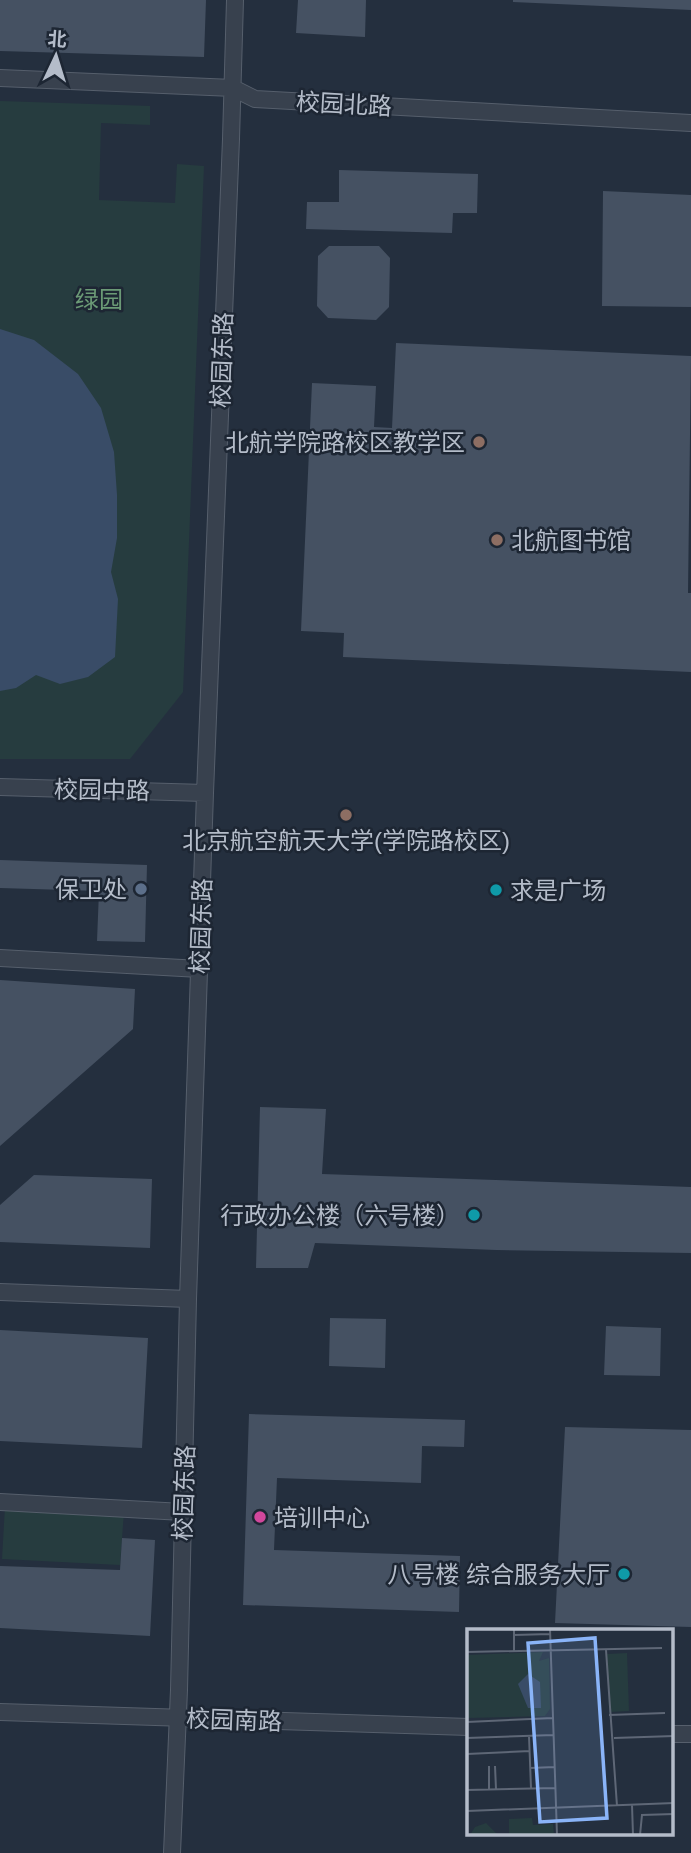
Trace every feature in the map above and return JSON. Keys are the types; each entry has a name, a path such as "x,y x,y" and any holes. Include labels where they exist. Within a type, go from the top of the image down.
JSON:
{"lane":[{"name":"校园东路","path":"172,1853 178,1718 188,1299 233,88 234,0"},
{"name":"校园北路","path":"0,78 233,88 255,99 691,123"},
{"name":"校园中路","path":"0,787 205,793"},
{"path":"0,958 200,969"},
{"path":"0,1292 188,1299"},
{"path":"0,1502 183,1512"},
{"name":"校园南路","path":"0,1712 467,1727"}],"green space":[{"name":"绿园","path":"0,101 150,106 150,125 101,123 99,200 175,203 177,164 204,166 183,692 130,759 0,759"},
{"path":"5,1506 124,1512 120,1565 2,1559"}],"water":[{"path":"0,329 34,340 78,374 101,408 114,452 117,538 111,572 118,599 115,657 88,677 60,684 36,675 16,688 0,691"}],"building":[{"path":"0,0 206,0 204,57 0,51"},
{"path":"298,0 366,0 365,37 296,33"},
{"path":"691,0 691,10 513,2"},
{"path":"339,170 478,174 477,213 453,213 452,233 306,229 307,202 339,202"},
{"path":"603,191 691,195 691,307 602,306"},
{"path":"329,246 379,246 390,258 389,307 376,320 328,318 317,306 318,256"},
{"name":"北航图书馆","path":"396,343 691,356 688,593 691,593 691,672 343,657 344,633 301,631 312,383 376,386 374,427 392,428"},
{"path":"0,860 147,865 145,942 97,941 99,891 0,888"},
{"path":"0,980 135,989 133,1029 0,1146"},
{"name":"行政办公楼（六号楼）","path":"260,1107 326,1109 322,1174 691,1187 691,1253 496,1250 315,1243 308,1268 256,1268"},
{"path":"34,1175 152,1179 150,1248 0,1242 0,1205"},
{"path":"330,1318 386,1319 385,1368 329,1366"},
{"path":"606,1326 661,1328 660,1376 604,1375"},
{"path":"0,1330 148,1338 142,1448 0,1441"},
{"name":"培训中心","path":"249,1414 465,1420 464,1447 422,1446 421,1483 277,1478 274,1550 460,1556 459,1612 243,1605"},
{"name":"八号楼 综合服务大厅","path":"565,1427 691,1430 691,1627 555,1623"},
{"path":"122,1538 155,1540 150,1636 0,1628 0,1566 120,1570"}],"place":[{"name":"北航学院路校区教学区","path":"479,442"},
{"name":"北航图书馆","path":"497,540"},
{"name":"北京航空航天大学(学院路校区)","path":"346,815"},
{"name":"保卫处","path":"141,889"},
{"name":"求是广场","path":"496,890"},
{"name":"行政办公楼（六号楼）","path":"474,1215"},
{"name":"培训中心","path":"260,1517"},
{"name":"八号楼 综合服务大厅","path":"624,1574"}]}
